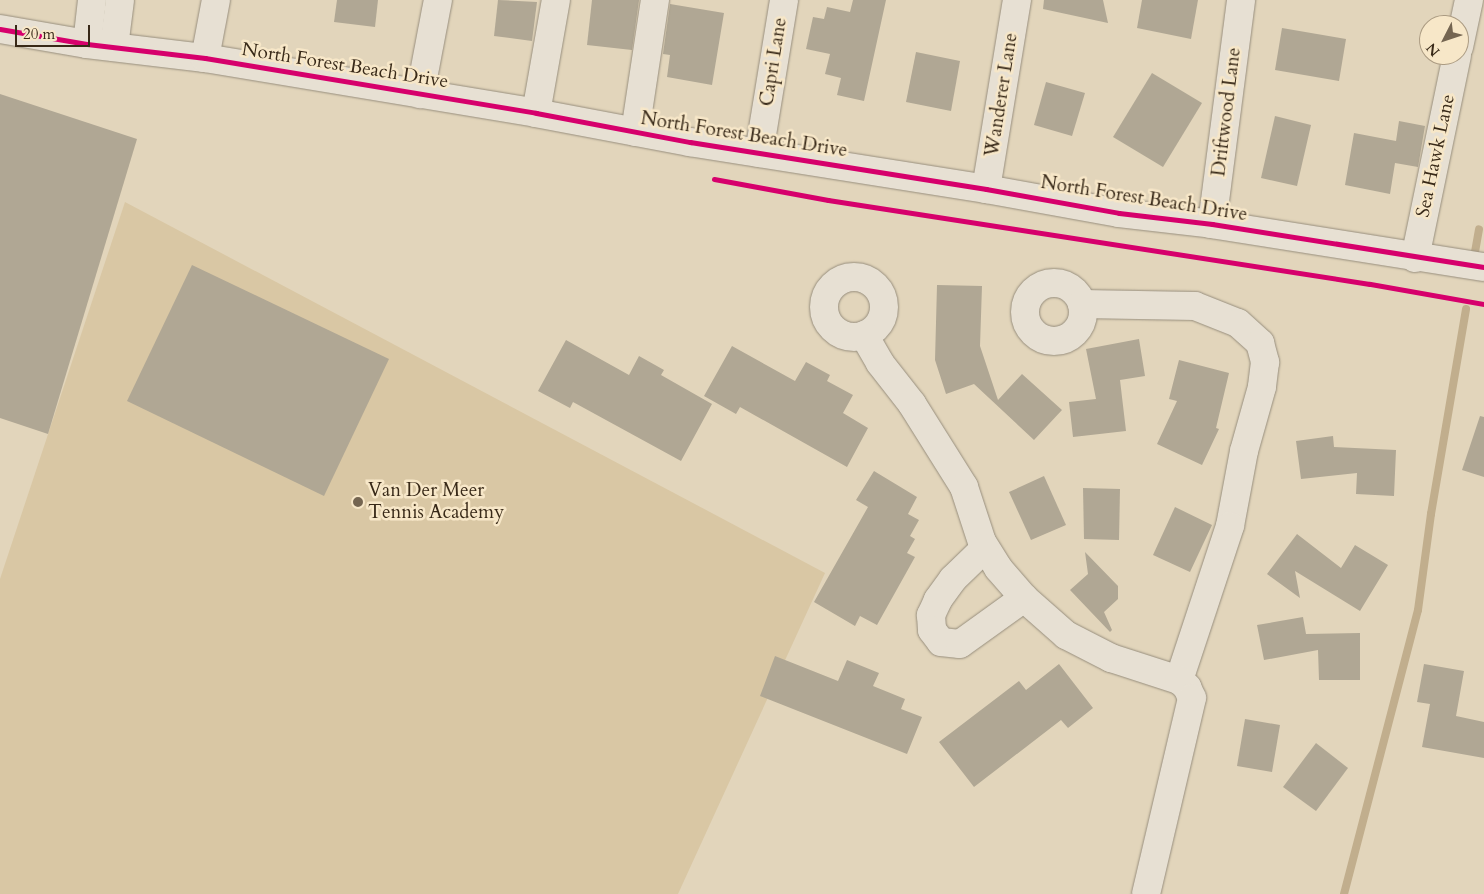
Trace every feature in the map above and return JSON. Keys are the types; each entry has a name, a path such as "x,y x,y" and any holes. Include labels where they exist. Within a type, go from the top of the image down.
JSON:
{"street":[{"path":"87,44 92,0"},
{"path":"114,47 120,0"},
{"path":"205,58 216,0"},
{"path":"420,94 438,0"},
{"path":"536,113 556,0"},
{"path":"635,132 655,0"},
{"name":"Capri Lane","path":"759,153 784,0"},
{"name":"Wanderer Lane","path":"986,189 1017,0"},
{"name":"Driftwood Lane","path":"1212,224 1241,0"},
{"path":"1466,15 1469,0"},
{"name":"North Forest Beach Drive","path":"0,29 87,44 205,58 1119,213 1212,224 1415,258 1484,267"},
{"name":"Sea Hawk Lane","path":"1415,258 1455,65"},
{"path":"1082,304 1194,306 1238,323 1260,343 1266,362 1262,387 1244,451 1230,526 1179,680"},
{"path":"864,335 880,363 912,404 964,487 986,548 998,568 1024,598 1066,636 1111,658 1179,680 1187,687 1192,698 1146,894"},
{"path":"986,548 953,579 938,600 931,615 932,630 941,642 960,644 1024,598"}],"shaded area":[{"name":"Van Der Meer Tennis Academy","path":"125,202 825,573 678,894 0,894 0,579"}],"building":[{"path":"337,0 378,0 375,27 334,22"},
{"path":"498,0 537,2 532,41 494,36"},
{"path":"592,0 639,0 632,50 587,45"},
{"path":"853,0 886,0 864,101 837,95 841,78 825,74 830,54 806,49 813,17 824,19 827,7 850,12"},
{"path":"1044,0 1103,0 1108,23 1043,9"},
{"path":"1142,0 1198,0 1191,39 1137,28"},
{"path":"670,4 724,13 712,85 667,77 670,55 663,54"},
{"path":"1282,28 1346,39 1339,81 1275,70"},
{"path":"916,52 960,61 951,111 906,102"},
{"path":"1152,73 1202,103 1163,167 1113,137"},
{"path":"1046,82 1085,93 1072,136 1034,125"},
{"path":"0,94 137,139 48,434 0,418"},
{"path":"1275,116 1311,125 1297,186 1261,178"},
{"path":"1399,121 1425,126 1418,167 1395,163 1390,194 1345,185 1354,133 1396,141"},
{"path":"192,265 389,359 324,496 127,401"},
{"path":"937,285 982,286 980,346 998,400 1022,374 1062,410 1034,440 974,384 946,394 935,360"},
{"path":"1139,339 1145,376 1120,380 1126,431 1073,437 1069,402 1096,399 1086,349"},
{"path":"566,340 629,375 639,356 664,370 661,375 712,404 681,461 573,402 570,408 538,391"},
{"path":"732,346 795,381 806,362 830,375 827,381 853,395 843,413 868,428 847,467 740,407 736,414 704,396"},
{"path":"1179,360 1229,373 1216,428 1219,429 1202,465 1157,444 1177,401 1169,399"},
{"path":"1480,416 1484,417 1484,477 1462,470"},
{"path":"1333,436 1334,447 1396,450 1394,496 1356,494 1357,473 1301,479 1296,441"},
{"path":"874,471 917,497 908,514 919,520 910,536 915,539 907,553 915,557 877,625 860,616 855,626 814,602 868,507 856,500"},
{"path":"1044,476 1066,525 1031,540 1009,492"},
{"path":"1083,488 1120,489 1119,540 1084,539"},
{"path":"1175,507 1212,525 1190,572 1153,555"},
{"path":"1297,534 1341,568 1355,545 1388,565 1360,611 1295,571 1300,598 1267,574"},
{"path":"1085,552 1118,586 1118,599 1104,612 1112,630 1110,632 1070,590 1088,574"},
{"path":"1303,617 1306,634 1360,633 1360,680 1319,680 1318,650 1264,660 1257,625"},
{"path":"775,656 838,681 847,660 879,673 873,686 905,699 901,709 922,717 907,754 760,696"},
{"path":"1059,664 1093,708 1068,728 1061,720 974,787 939,742 1019,681 1026,690"},
{"path":"1424,664 1464,671 1456,716 1484,722 1484,758 1422,747 1430,704 1417,702"},
{"path":"1245,719 1280,725 1272,772 1237,766"},
{"path":"1316,743 1348,768 1316,811 1283,787"}],"waterway":[{"path":"1475,252 1479,229"},
{"path":"1344,894 1418,610 1431,514 1466,309"}],"cycle path":[{"path":"0,29 87,44 205,58 536,113 690,142 986,189 1119,213 1212,224 1484,267"},
{"path":"714,179 828,200 1370,284 1484,304"}],"place":[{"name":"Van Der Meer Tennis Academy","path":"358,502"}]}
